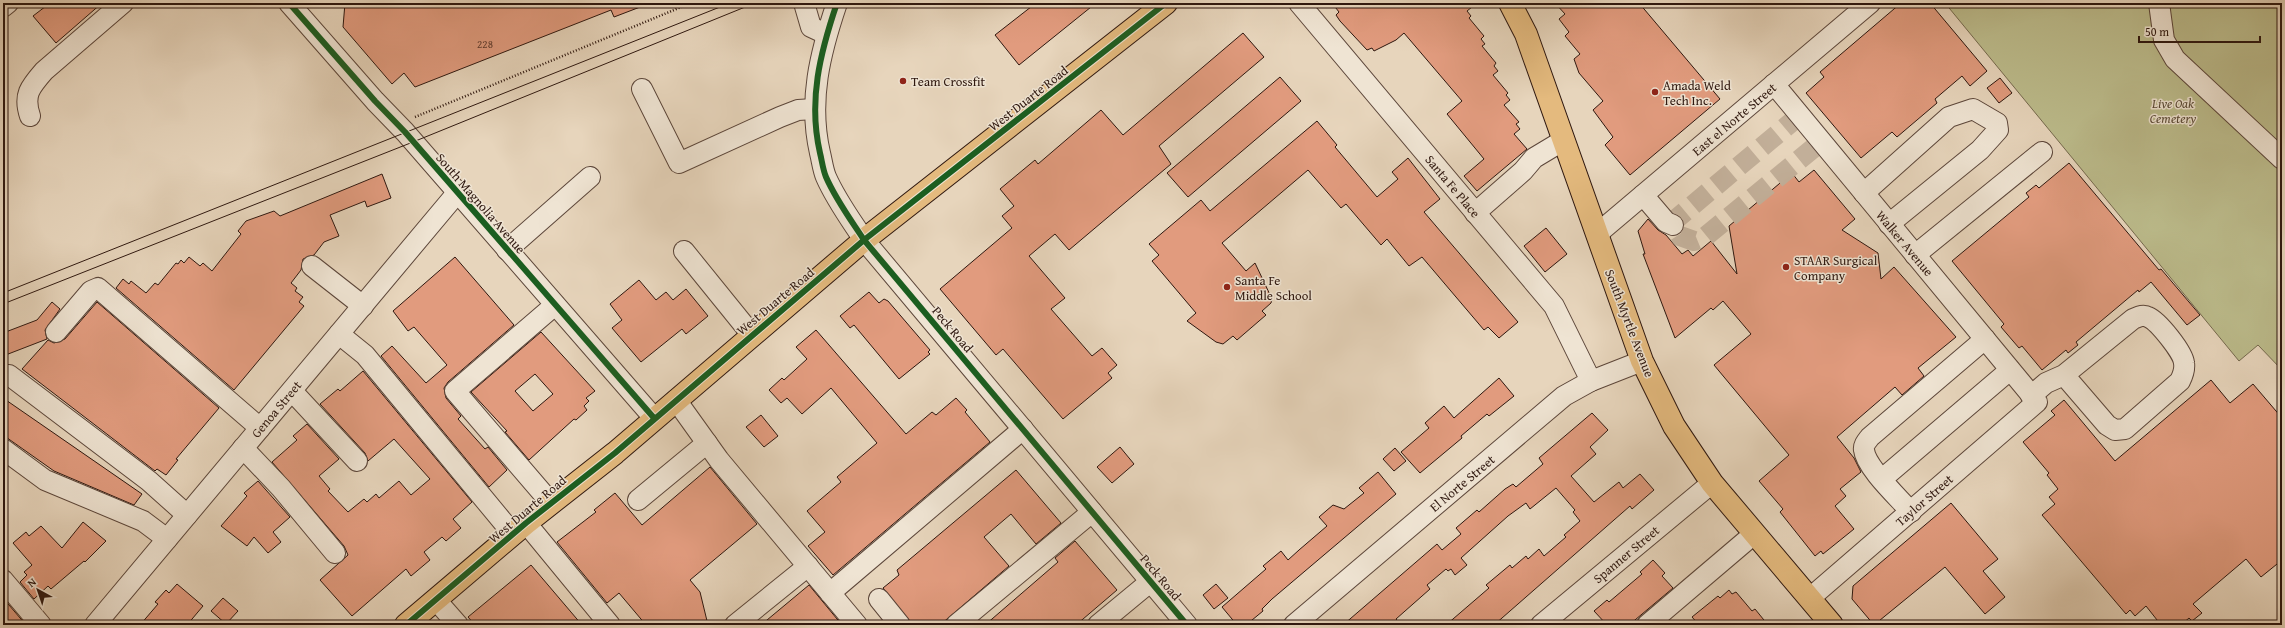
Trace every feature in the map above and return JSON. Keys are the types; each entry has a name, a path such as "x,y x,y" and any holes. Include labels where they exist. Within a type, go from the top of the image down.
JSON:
{"main road":[{"name":"West Duarte Road","path":"406,625 676,400 864,240 1166,3"},
{"name":"South Myrtle Avenue","path":"1510,3 1526,34 1642,361 1674,426 1712,483 1810,598 1826,623"}],"street":[{"path":"3,7 8,3"},
{"path":"30,116 25,101 32,84 123,3"},
{"path":"804,3 811,27 826,34"},
{"name":"Peck Road","path":"837,3 826,34 816,78 814,109 818,145 825,176 841,205 864,240 1187,625"},
{"name":"Santa Fe Place","path":"1299,3 1554,306 1591,381"},
{"name":"East el Norte Street","path":"1597,234 1870,3"},
{"path":"2159,3 2164,40 2175,59 2282,159"},
{"name":"South Magnolia Avenue","path":"295,5 654,418"},
{"name":"Walker Avenue","path":"1774,84 2034,399"},
{"path":"642,89 679,163 780,117 798,110 814,109"},
{"path":"1864,192 1950,117 1974,109 1997,123 1998,130 1980,150 1889,224"},
{"path":"1475,213 1523,171 1534,158 1564,140"},
{"path":"1915,255 2042,152"},
{"path":"507,250 590,178"},
{"name":"Genoa Street","path":"95,625 457,193"},
{"path":"1643,195 1666,222 1673,225"},
{"path":"684,251 752,335"},
{"path":"312,266 363,306"},
{"path":"56,332 91,291 98,288 260,428"},
{"path":"551,503 455,391 555,305"},
{"name":"Taylor Street","path":"1810,598 1911,512 2034,399 2046,383 2064,375 2133,319 2139,316 2147,316 2154,320 2180,351 2184,362 2184,372 2180,381 2168,393 2125,428 2115,430 2107,425 2064,375"},
{"path":"339,334 365,355 520,529 610,625"},
{"path":"1911,512 1882,479 1865,456 1864,445 1870,437 1985,339"},
{"name":"El Norte Street","path":"1294,625 1564,396 1591,381 1642,361"},
{"path":"1882,479 2010,370"},
{"path":"9,375 149,481 187,515"},
{"path":"292,391 357,461"},
{"path":"676,400 707,443 857,625"},
{"path":"830,593 1023,429"},
{"path":"638,500 707,443"},
{"path":"243,448 281,488 335,553"},
{"path":"3,449 45,480 143,521 167,539"},
{"name":"Spanner Street","path":"1541,625 1712,483"},
{"path":"956,625 1092,512"},
{"path":"1647,625 1754,534"},
{"path":"735,625 808,566"},
{"path":"3,580 41,625"},
{"path":"1098,625 1150,582"},
{"path":"436,600 458,625"},
{"path":"879,600 900,625"}],"path":[{"path":"407,120 691,3"}],"green space":[{"name":"Live Oak Cemetery","path":"1945,3 2282,3 2282,370 2258,345 2239,361"}],"building":[{"path":"50,3 102,3 56,43 33,16"},
{"path":"345,3 648,4 614,17 611,10 415,87 404,73 392,84 343,27"},
{"path":"1036,3 1096,3 1019,65 995,35"},
{"path":"1332,3 1477,3 1467,11 1471,16 1469,18 1484,36 1481,39 1485,44 1482,46 1496,63 1494,66 1498,71 1493,75 1508,93 1506,95 1510,100 1504,105 1519,122 1516,124 1520,129 1514,134 1527,149 1477,191 1464,176 1484,159 1447,114 1462,101 1404,33 1396,40 1374,51 1372,48 1367,50 1340,21 1336,15 1339,12"},
{"name":"Amada Weld Tech Inc.","path":"1555,3 1639,3 1720,99 1630,175 1605,145 1613,137 1593,110 1603,101 1579,73 1574,59 1580,54 1565,36 1569,32 1559,19 1565,14"},
{"path":"1901,3 1930,3 1987,71 1970,86 1962,76 1935,99 1937,103 1897,137 1892,132 1861,158 1806,93 1824,77 1820,72"},
{"path":"1243,33 1264,57 1159,146 1171,164 1069,250 1055,234 1029,256 1065,298 1051,309 1092,356 1102,348 1117,365 1108,373 1112,378 1063,419 1003,349 996,355 940,289 1012,228 1002,216 1014,206 1000,189 1035,160 1038,164 1101,110 1123,135"},
{"path":"1280,77 1301,101 1188,197 1167,173"},
{"path":"2000,78 2012,93 1999,103 1987,88"},
{"path":"1317,121 1337,145 1335,147 1377,197 1398,179 1392,172 1408,158 1440,199 1424,212 1518,322 1499,338 1488,327 1484,330 1422,257 1409,266 1387,239 1381,245 1346,204 1341,208 1308,170 1222,243 1246,271 1255,263 1272,299 1271,303 1262,311 1266,315 1237,340 1233,336 1223,344 1216,342 1187,321 1196,313 1152,261 1159,255 1149,244 1201,200 1210,211"},
{"path":"2069,163 2159,270 2161,269 2200,315 2187,325 2151,282 2139,292 2138,290 2076,342 2078,345 2068,353 2066,350 2042,370 2022,346 2019,348 2001,327 2004,324 1952,261 2029,197 2026,193 2036,185 2039,188"},
{"path":"1814,170 1855,219 1842,230 1878,253 1881,279 1894,267 1956,337 1918,368 1924,376 1902,395 1895,387 1837,437 1854,458 1861,472 1840,489 1846,496 1835,506 1854,529 1823,554 1821,551 1815,556 1780,512 1783,509 1759,481 1789,455 1714,365 1751,334 1723,301 1713,310 1711,308 1675,338 1643,254 1645,254 1638,231 1648,219 1658,230 1666,235 1682,254 1688,250 1693,256 1711,241 1737,274 1729,226 1792,173 1799,182"},
{"path":"382,174 391,198 367,207 365,201 330,215 339,236 324,242 314,255 303,259 301,270 291,283 297,288 295,291 303,297 299,302 304,306 234,390 116,288 123,279 129,284 131,281 146,293 155,283 158,285 176,263 178,264 181,260 184,263 189,257 200,266 203,263 212,271 241,234 238,231 246,221 274,211 280,216"},
{"path":"1546,228 1567,254 1545,272 1524,246"},
{"path":"455,257 514,325 448,382 444,388 446,398 461,416 458,419 485,449 488,447 507,470 489,487 381,356 392,346 426,383 447,365 414,327 408,331 393,311"},
{"path":"639,280 656,300 666,292 673,300 686,289 708,316 686,334 682,329 641,362 612,328 622,320 610,304"},
{"path":"869,292 879,303 884,299 888,301 930,350 928,352 930,354 899,379 854,325 850,328 840,316"},
{"path":"52,302 60,309 45,330 47,339 3,356 3,333 37,320"},
{"path":"97,302 219,408 176,459 178,460 166,475 157,469 155,471 22,369 48,340 54,343 65,339"},
{"path":"816,330 906,434 932,412 936,415 956,398 967,410 965,412 990,442 833,575 808,546 825,532 807,511 841,482 837,477 877,443 831,388 802,414 787,398 781,403 769,390 782,378 784,380 807,359 796,347"},
{"path":"541,332 595,391 586,398 589,401 584,406 587,410 576,420 574,419 529,460 505,432 507,431 471,392","holes":["535,374 553,394 533,411 515,391"]},
{"path":"363,371 472,502 453,519 461,528 446,541 442,537 424,552 430,560 411,576 406,569 352,616 320,580 348,555 344,546 272,462 297,440 293,436 307,424 339,459 319,476 330,489 328,491 348,512 364,499 367,502 376,494 379,498 399,481 411,495 430,479 394,439 368,461 365,453 320,404 338,389 340,391"},
{"path":"1499,378 1514,396 1489,416 1487,414 1461,436 1462,438 1420,473 1401,452 1429,428 1425,423 1444,406 1454,418"},
{"path":"2211,380 2230,403 2253,384 2282,418 2282,560 2261,577 2246,559 2193,604 2202,613 2192,621 2189,618 2181,625 2161,625 2146,606 2135,616 2130,610 2126,614 2042,515 2055,504 2049,497 2058,489 2047,475 2049,473 2023,442 2055,415 2051,411 2064,400 2115,461"},
{"path":"3,398 142,494 134,505 54,471 3,435"},
{"path":"1592,413 1608,430 1590,447 1596,454 1571,476 1594,502 1619,482 1623,488 1640,474 1654,490 1632,509 1630,506 1494,625 1446,625 1489,588 1486,585 1510,565 1512,568 1526,556 1528,559 1539,549 1544,556 1566,537 1564,535 1580,521 1573,512 1575,510 1556,488 1530,509 1526,503 1508,516 1461,558 1467,565 1455,575 1451,569 1448,571 1446,569 1427,585 1430,589 1396,619 1401,625 1343,625 1437,544 1442,550 1461,534 1456,528 1477,510 1479,512 1505,489 1513,484 1516,487 1543,464 1539,458"},
{"path":"761,415 778,436 764,447 746,427"},
{"path":"1120,447 1134,464 1112,483 1097,467"},
{"path":"1395,448 1406,461 1394,471 1383,459"},
{"path":"710,467 757,524 690,580 700,592 708,625 646,625 619,593 607,603 557,542 596,512 594,510 615,493 642,525"},
{"path":"1016,470 1061,523 1036,544 1011,514 984,537 1009,566 940,625 913,625 883,588 899,575 897,570"},
{"path":"1378,472 1396,494 1272,599 1262,609 1263,611 1246,625 1237,625 1222,607 1266,569 1263,566 1281,551 1288,560 1327,526 1319,517 1333,505 1344,509 1364,493 1359,488"},
{"path":"258,481 290,517 273,532 281,542 268,553 254,537 247,546 221,526 247,496 244,493"},
{"path":"1951,503 1998,559 1983,571 2005,597 1985,614 1945,567 1874,625 1852,599 1853,586"},
{"path":"83,522 106,541 85,562 84,561 51,589 48,586 34,599 20,582 27,575 24,572 32,565 13,543 26,532 29,536 41,526 62,548"},
{"path":"1075,541 1117,590 1076,625 985,625 1058,562 1055,558"},
{"path":"1653,560 1665,573 1662,576 1673,588 1629,625 1607,625 1594,611 1607,600 1609,602 1642,574 1640,572"},
{"path":"531,565 582,625 475,625 468,617"},
{"path":"177,584 203,606 187,625 140,625 158,604 155,602 166,590 169,593"},
{"path":"1216,584 1228,598 1214,609 1203,595"},
{"path":"809,585 842,625 761,625"},
{"path":"1729,590 1732,594 1736,592 1752,611 1755,609 1768,625 1699,625 1692,617 1718,596 1720,598"},
{"path":"3,598 26,625 3,625"},
{"path":"223,598 238,611 226,624 211,611"}],"tunnel":[{"path":"1800,115 1675,220 1673,225 1680,236 1694,241 1706,236 1821,142"}],"tram line":[{"path":"3,293 730,3"},
{"path":"3,304 413,142 755,3"}],"cycle path":[{"path":"289,3 375,101 405,132 654,418"},
{"path":"837,3 825,40 821,59 815,115 823,168 834,194 864,240 1187,625"},
{"path":"406,625 526,523 615,453 864,240 1166,3"}],"place":[{"name":"Team Crossfit","path":"903,81"},
{"name":"Amada Weld Tech Inc.","path":"1655,92"},
{"name":"STAAR Surgical Company","path":"1786,267"},
{"name":"Santa Fe Middle School","path":"1227,287"}]}
